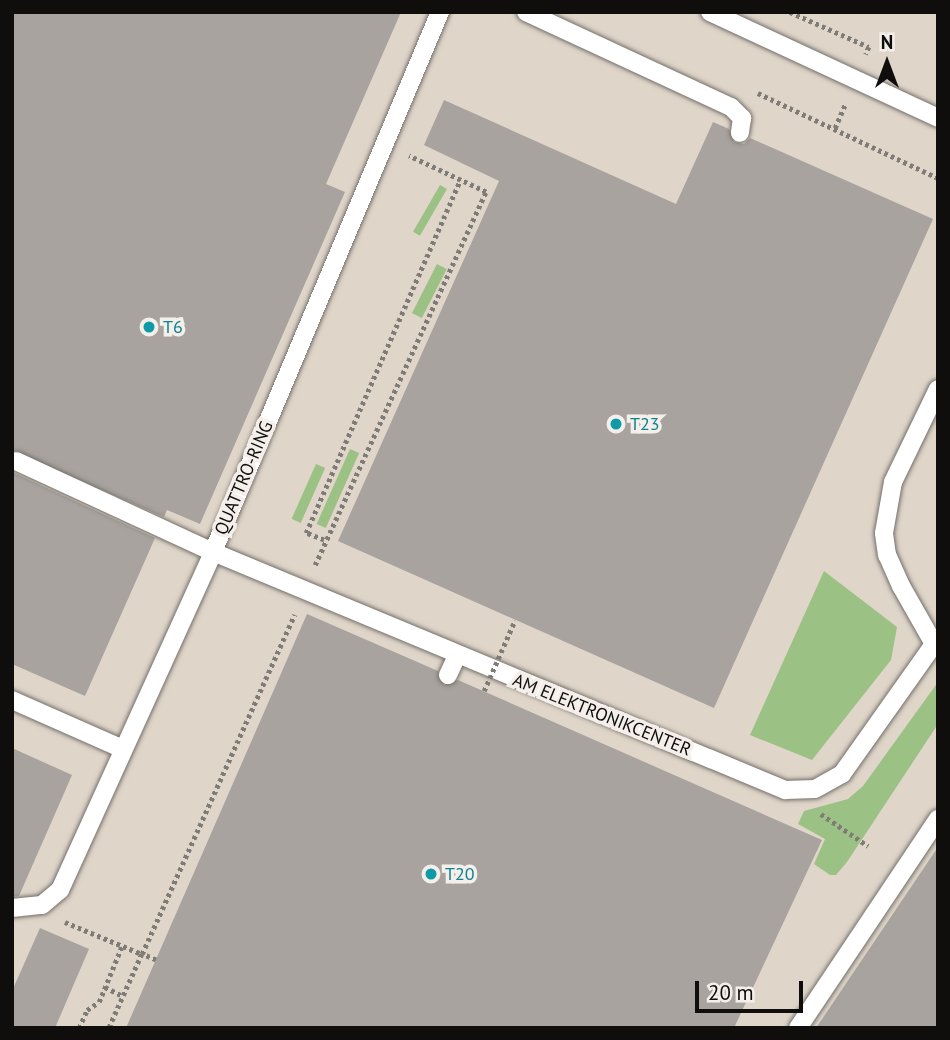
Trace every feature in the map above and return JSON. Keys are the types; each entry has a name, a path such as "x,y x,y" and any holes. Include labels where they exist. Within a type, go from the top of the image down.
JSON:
{"lane":[{"name":"QUATTRO-RING","path":"18,909 42,905 60,890 121,748 213,552 440,12"},
{"path":"526,12 731,107 742,118 740,133"},
{"path":"710,12 938,118"},
{"path":"338,208 355,216"},
{"path":"804,790 842,774 936,645 896,576 884,533 893,482 938,388"},
{"name":"AM ELEKTRONIKCENTER","path":"16,461 213,552 457,656 785,790 804,790"},
{"path":"448,676 457,656"},
{"path":"12,700 121,748"},
{"path":"798,1028 938,818"}],"path":[{"path":"109,1028 305,591 324,540 485,192 386,145"},
{"path":"324,540 306,533 460,180"},
{"path":"434,303 443,307"},
{"path":"484,691 514,620"},
{"path":"804,790 824,817 868,846"},
{"path":"18,909 156,960"},
{"path":"79,1028 87,1010 99,1002 122,946"},
{"path":"105,987 123,996"}],"shaded area":[{"path":"12,12 938,12 938,1028 12,1028"}],"green space":[{"path":"440,185 447,189 420,236 413,232"},
{"path":"437,264 447,269 422,318 412,313"},
{"path":"350,449 359,453 326,528 317,524"},
{"path":"316,464 325,468 301,523 292,519"},
{"path":"824,571 897,627 891,660 812,760 750,735"},
{"path":"938,682 938,724 847,862 836,875 830,875 814,864 825,839 798,824 804,811 848,799 863,786"}],"building":[{"name":"T6","path":"12,12 401,12 326,184 345,192 200,524 167,510 164,517 12,451"},
{"name":"T23","path":"444,100 676,204 713,122 729,129 734,142 744,144 750,138 933,219 714,708 338,541 499,181 424,145"},
{"path":"12,472 155,538 85,696 12,664"},
{"name":"T20","path":"307,614 438,671 444,685 458,680 822,840 734,1028 126,1028"},
{"path":"12,748 72,775 19,896 12,897"},
{"path":"938,847 938,1028 816,1028"},
{"path":"40,928 89,949 55,1028 12,1028 12,991"}],"place":[{"name":"T6","path":"149,327"},
{"name":"T23","path":"616,424"},
{"name":"T20","path":"431,874"}]}
